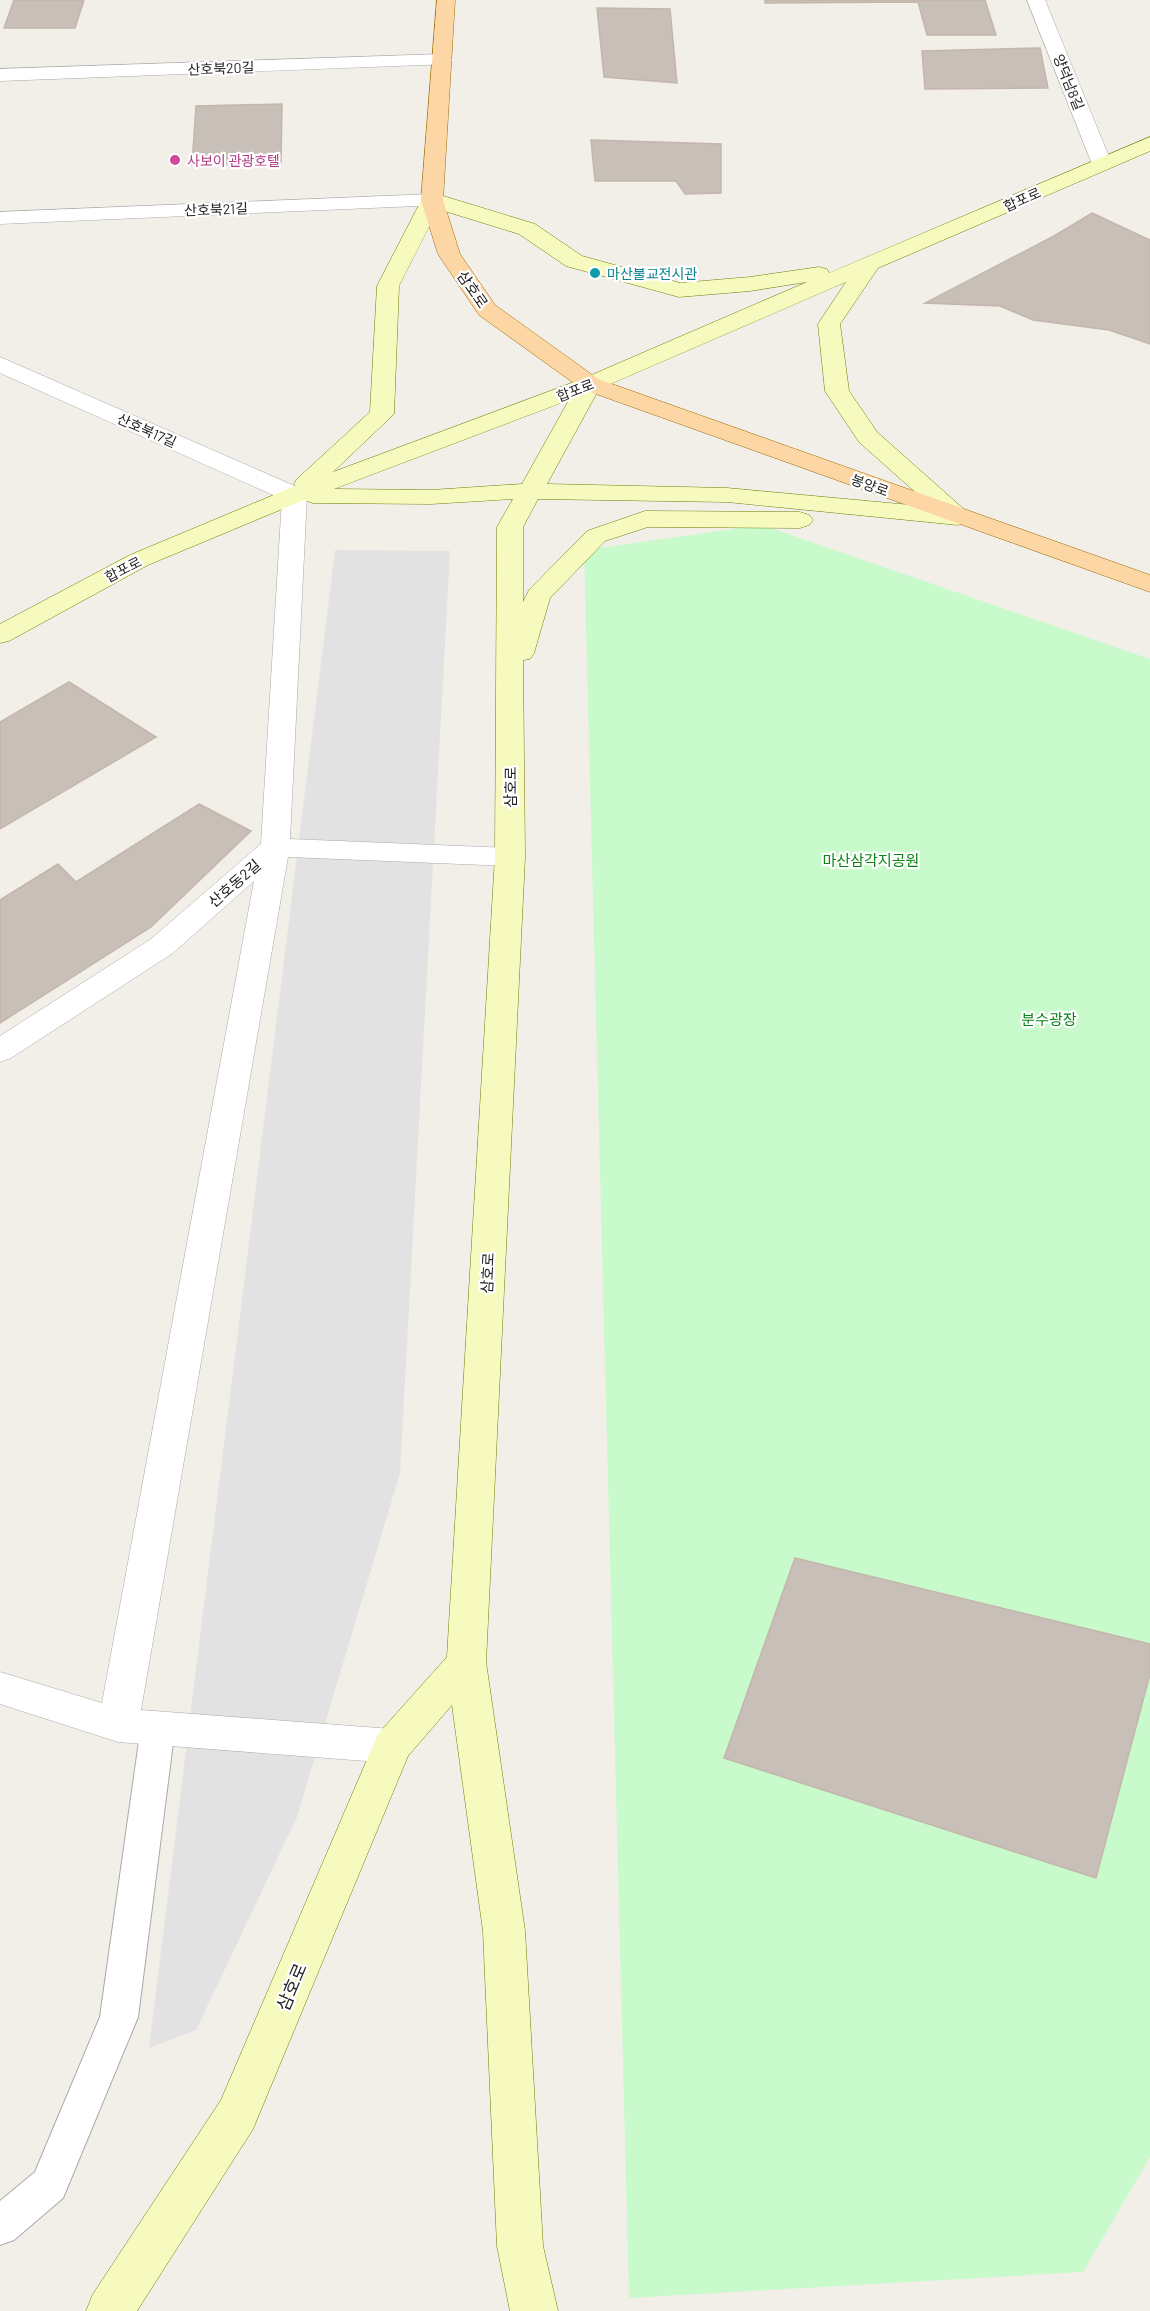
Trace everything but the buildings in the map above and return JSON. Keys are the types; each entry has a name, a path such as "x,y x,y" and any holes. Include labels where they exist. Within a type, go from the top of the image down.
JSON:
{"main road":[{"name":"삼호로","path":"446,0 432,200 449,254 487,310 590,384 510,527 510,857 466,1662 504,1931 520,2246 534,2311"},
{"name":"합포로","path":"0,635 139,560 295,495 590,384 1150,143"},
{"path":"295,495 382,414 388,285 432,200 527,230 574,261 679,290 750,284 868,266"},
{"path":"868,266 830,324 837,391 868,437 958,517"},
{"name":"봉양로","path":"590,384 1150,584"},
{"path":"295,495 431,496 530,491 728,495 958,517"},
{"path":"511,687 538,596 596,536 645,519 723,521 958,517"},
{"name":"삼호로","path":"110,2311 237,2114 392,1746 466,1662"}],"street":[{"name":"양덕남8길","path":"1036,0 1102,164"},
{"name":"산호북20길","path":"0,75 442,60"},
{"name":"산호북21길","path":"0,218 432,200"},
{"name":"산호북17길","path":"0,364 295,495"},
{"path":"118,1725 275,847 295,495"},
{"path":"275,847 510,857"},
{"name":"산호동2길","path":"0,1051 162,946 275,847"},
{"path":"0,1688 118,1725 392,1746"}],"lane":[{"path":"0,2226 49,2185 119,2017 158,1727"}],"green space":[{"name":"마산삼각지공원","path":"762,525 1150,659 1150,2157 1083,2272 629,2298 584,550"}],"shaded area":[{"path":"335,550 450,551 400,1473 297,1817 196,2030 149,2048"}],"place":[{"name":"사보이 관광호텔","path":"175,160"},
{"name":"마산불교전시관","path":"595,273"}],"park label":[{"name":"분수광장","path":"1049,1019"}]}
